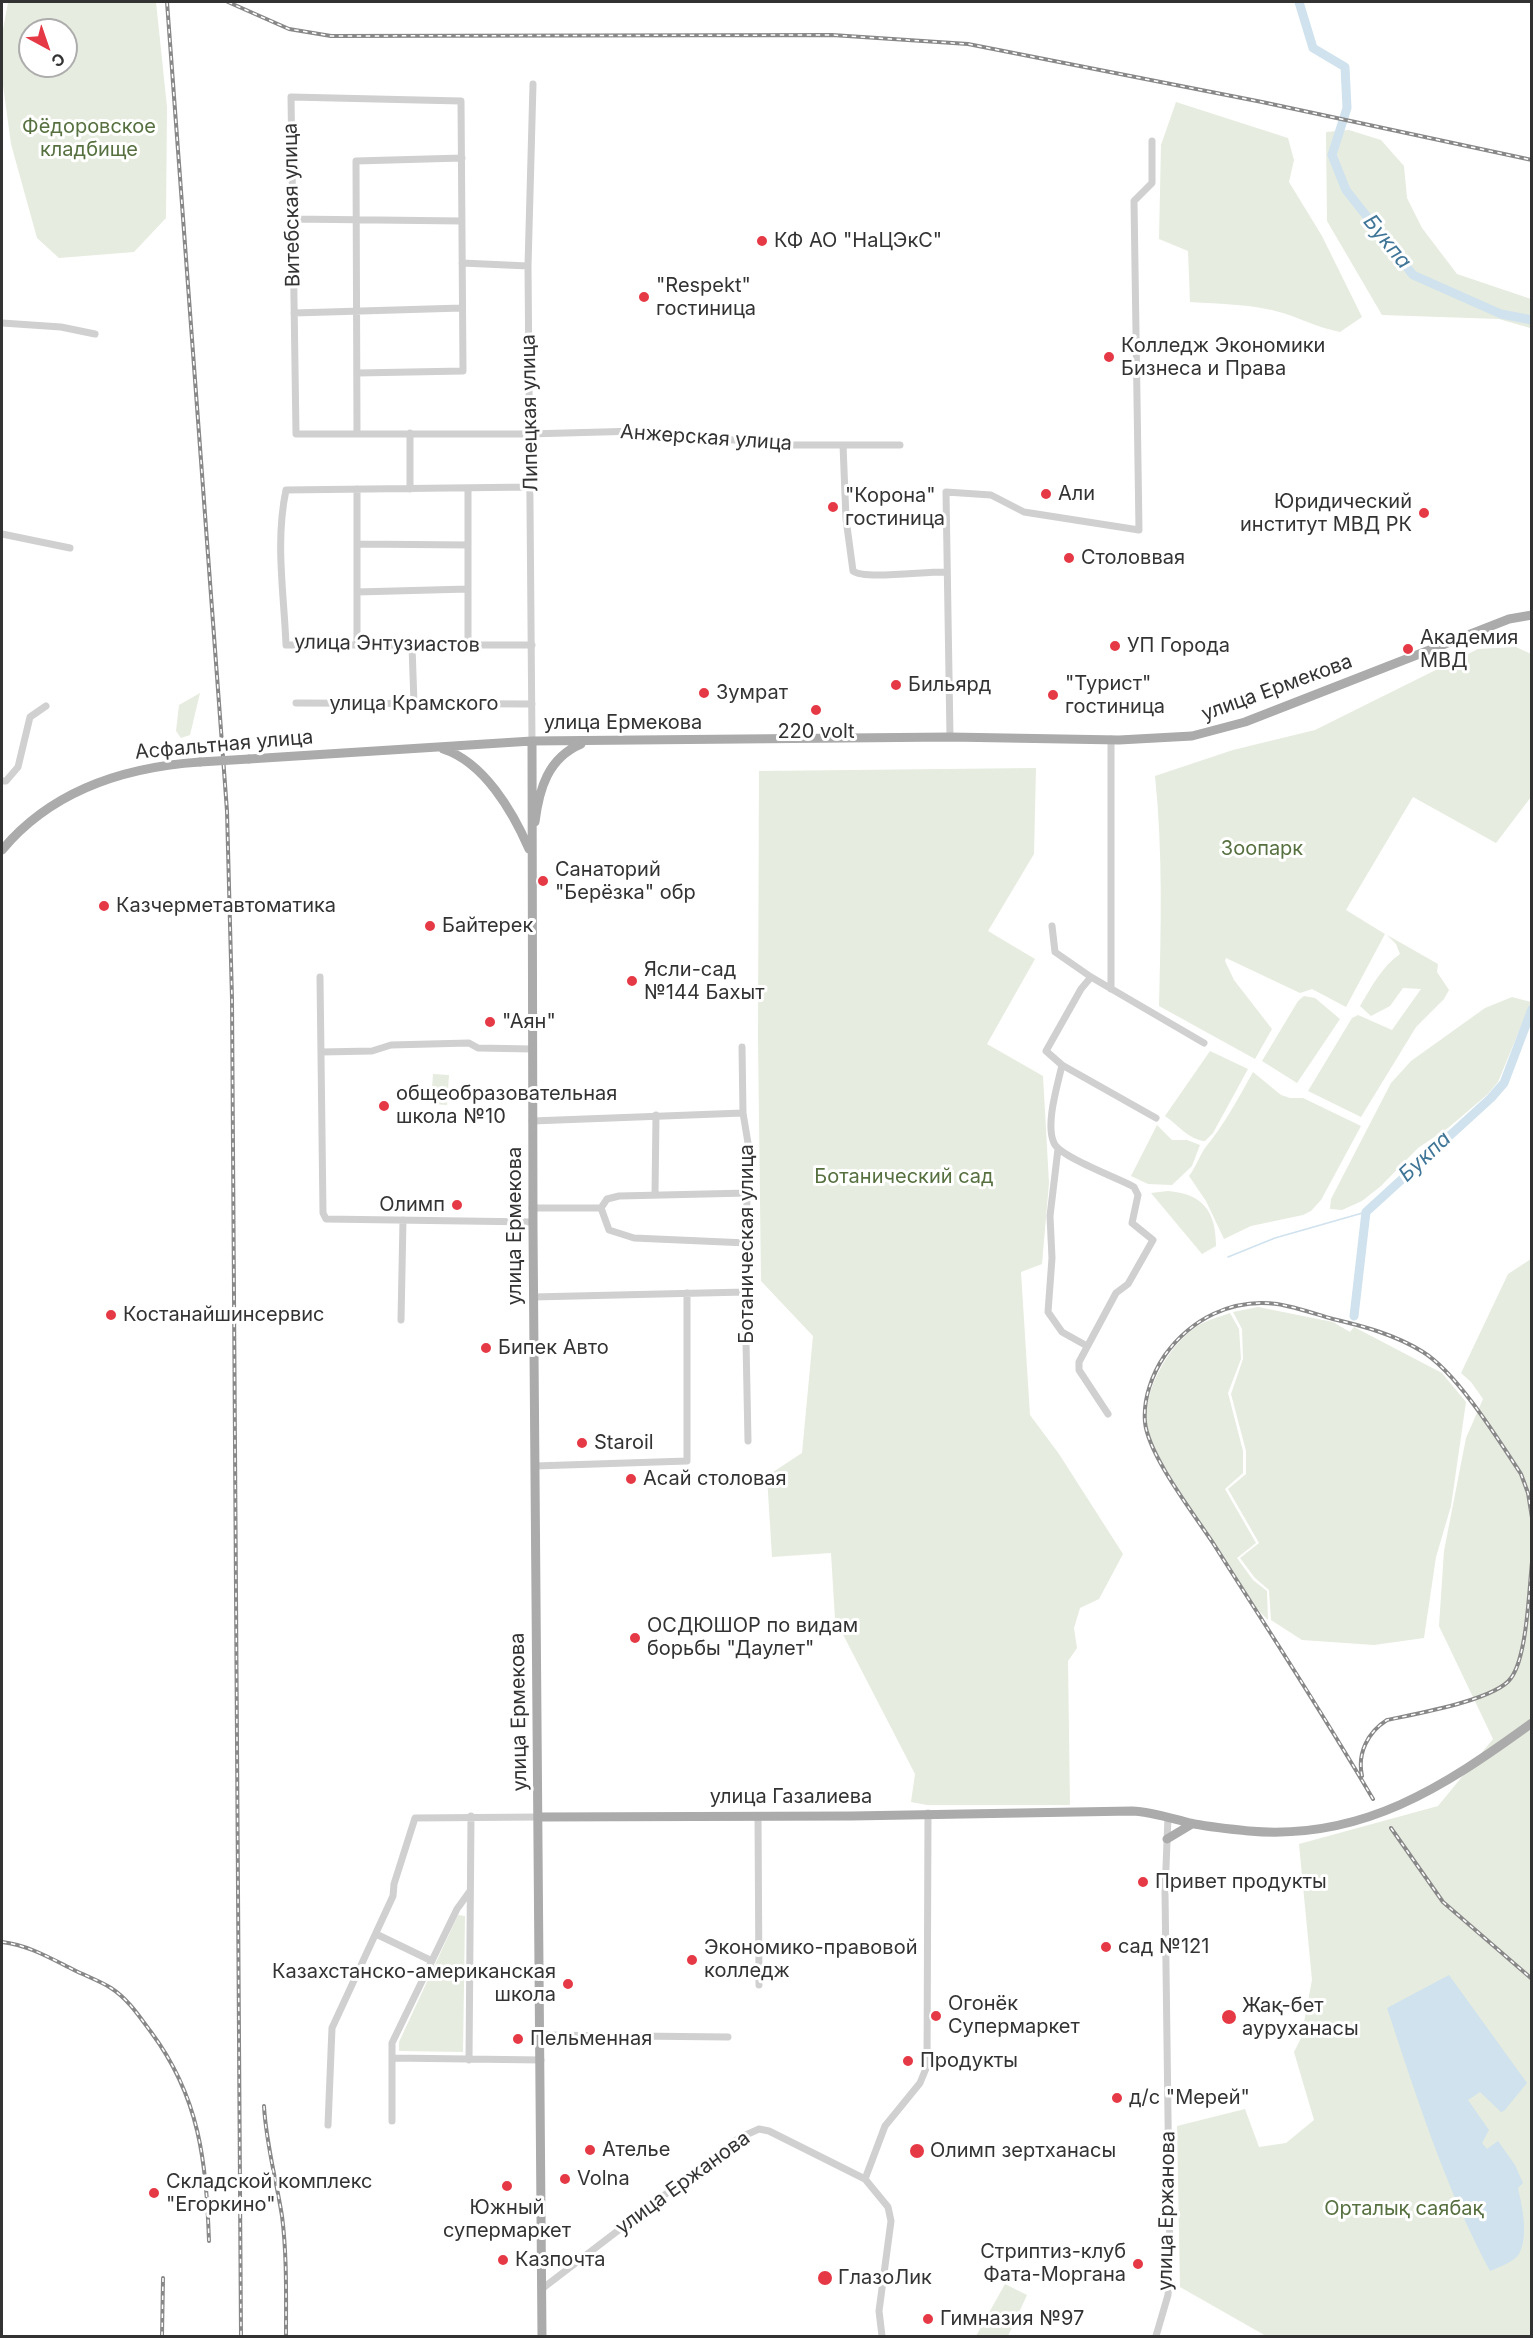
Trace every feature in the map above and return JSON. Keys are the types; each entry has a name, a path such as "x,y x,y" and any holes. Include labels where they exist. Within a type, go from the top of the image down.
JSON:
{"main road":[{"name":"улица Ермекова","path":"542,2337 532,1222 531,741 950,737 1112,739 1192,736 1238,724 1509,620 1532,615"},
{"name":"Асфальтная улица","path":"2,850 16,834 57,802 98,781 148,767 531,741"},
{"path":"532,856 535,819 544,781 561,755 586,741"},
{"path":"437,747 454,753 481,775 513,816 532,856"},
{"name":"улица Газалиева","path":"538,1816 758,1816 1132,1811 1192,1824 1270,1832 1304,1831 1348,1824 1409,1802 1439,1786 1532,1723"},
{"path":"1167,1839 1192,1824"}],"street":[{"name":"Липецкая улица","path":"531,741 528,266 533,84"},
{"name":"Витебская улица","path":"296,434 291,97 461,101 462,158"},
{"path":"950,737 946,492 991,495 1024,512 1139,530 1134,201 1152,183 1152,141"},
{"path":"357,433 357,159 462,158 463,371 358,374"},
{"path":"292,219 462,220"},
{"path":"462,263 528,266"},
{"path":"294,313 357,309 462,308"},
{"path":"2,323 61,327 95,334"},
{"name":"Анжерская улица","path":"296,434 529,434 638,431 787,445 900,445"},
{"path":"410,433 410,489"},
{"path":"843,445 846,519 853,571 862,576 923,571 947,572"},
{"path":"357,645 357,489 531,487"},
{"path":"468,488 468,646"},
{"name":"улица Энтузиастов","path":"357,489 286,490 279,544 286,645 532,645"},
{"path":"2,534 69,548"},
{"path":"357,544 468,544"},
{"path":"357,592 468,590"},
{"path":"412,646 414,703"},
{"name":"улица Крамского","path":"296,704 532,704"},
{"path":"2,781 6,781 18,767 30,717 46,706"},
{"path":"1111,989 1112,739"},
{"path":"1052,926 1055,952 1091,977 1204,1043"},
{"path":"320,977 324,1216 331,1221 532,1222"},
{"path":"1091,977 1081,989 1046,1051 1062,1065 1156,1118"},
{"path":"321,1052 372,1051 392,1045 469,1043 478,1048 532,1049"},
{"name":"Ботаническая улица","path":"742,1047 743,1113 748,1143 745,1292 748,1441"},
{"path":"1062,1065 1052,1115 1052,1137 1058,1149 1050,1216 1052,1258 1048,1312 1062,1332 1087,1347"},
{"path":"532,1121 743,1113"},
{"path":"656,1115 656,1195"},
{"path":"1058,1149 1134,1187 1138,1195 1132,1223 1153,1240 1128,1284 1116,1293 1079,1362 1079,1370 1108,1414"},
{"path":"601,1208 607,1199 619,1196 748,1193"},
{"path":"532,1208 601,1208"},
{"path":"601,1208 609,1230 634,1238 747,1244"},
{"path":"401,1320 402,1220"},
{"path":"533,1297 745,1292"},
{"path":"535,1466 687,1461 687,1293"},
{"path":"865,2179 885,2126 920,2083 927,2066 928,1813"},
{"path":"469,2060 471,1816"},
{"name":"улица Газалиева","path":"376,1934 393,1896 394,1884 415,1818 538,1816"},
{"path":"758,1816 759,1985"},
{"name":"улица Ержанова","path":"1156,2337 1163,2317 1170,2266 1165,1892 1168,1817"},
{"path":"392,2121 392,2043 457,1909 470,1891"},
{"path":"328,2124 332,2028 376,1934 432,1961"},
{"path":"540,2035 728,2037"},
{"path":"393,2058 541,2060"},
{"name":"улица Ержанова","path":"543,2288 750,2131 759,2129 769,2131 865,2179 882,2197 891,2221 879,2311 882,2337"}],"green space":[{"name":"Фёдоровское кладбище","path":"8,2 156,2 167,107 166,218 134,252 59,258 37,238 11,144 2,78 2,35"},
{"path":"1176,102 1288,138 1294,160 1289,182 1322,236 1362,317 1340,332 1272,310 1190,302 1188,251 1159,239 1161,145"},
{"path":"1349,130 1381,140 1404,166 1407,198 1422,228 1457,274 1531,299 1531,332 1530,328 1499,319 1382,315 1327,221 1326,132"},
{"name":"Зоопарк","path":"1516,647 1531,654 1531,797 1496,843 1413,797 1346,910 1385,934 1346,1007 1312,989 1300,993 1226,958 1225,961 1234,980 1272,1029 1255,1059 1159,1006 1161,919 1155,776 1233,750 1315,730 1478,649"},
{"path":"200,693 190,735 181,738 176,731 179,705"},
{"name":"Ботанический сад","path":"1036,768 1034,854 988,931 1035,959 987,1044 1043,1076 1049,1183 1042,1264 1021,1272 1030,1415 1059,1454 1123,1554 1099,1599 1080,1608 1074,1628 1077,1648 1068,1661 1070,1805 927,1805 911,1802 915,1774 835,1619 831,1553 772,1557 767,1476 802,1453 813,1336 761,1281 758,1038 759,771"},
{"path":"1387,935 1438,964 1437,972 1449,990 1444,999 1416,1027 1361,1117 1308,1091 1352,1018 1358,1015 1392,1030 1421,989 1403,988 1390,1006 1371,1016 1360,1006 1382,971 1400,954 1396,944"},
{"path":"1304,996 1315,998 1340,1019 1297,1083 1262,1061 1298,1001"},
{"path":"1512,997 1531,1002 1498,1082 1488,1094 1448,1128 1418,1148 1381,1186 1362,1201 1342,1210 1330,1209 1331,1199 1391,1083 1411,1061 1485,1008"},
{"path":"1210,1051 1248,1069 1213,1133 1205,1141 1189,1135 1165,1116"},
{"path":"1253,1072 1281,1095 1303,1098 1361,1126 1321,1200 1311,1211 1303,1215 1251,1226 1224,1239 1206,1201 1189,1176"},
{"path":"433,1074 449,1075 447,1105 431,1104"},
{"path":"1157,1125 1172,1140 1187,1140 1200,1145 1192,1166 1172,1185 1148,1184 1131,1176"},
{"path":"1168,1191 1190,1196 1205,1206 1213,1223 1216,1246 1202,1254 1151,1193"},
{"name":"Орталық саябақ","path":"1531,1259 1531,2336 1266,2336 1180,2287 1177,2126 1245,2109 1259,2147 1286,2143 1314,2120 1294,2052 1301,2038 1312,1980 1299,1844 1438,1806 1493,1739 1439,1626 1444,1551 1466,1438 1483,1399 1471,1382 1461,1373 1508,1274"},
{"path":"1258,1307 1333,1322 1350,1332 1354,1327 1442,1373 1466,1402 1451,1506 1436,1557 1424,1638 1374,1645 1302,1640 1271,1620 1269,1590 1255,1578 1240,1558 1259,1543 1228,1489 1246,1474 1246,1451 1231,1394 1243,1359 1242,1329 1233,1312"},
{"path":"1230,1313 1239,1329 1241,1359 1228,1393 1243,1451 1243,1473 1225,1489 1256,1543 1237,1558 1253,1580 1267,1591 1268,1620 1249,1601 1161,1461 1150,1437 1147,1422 1149,1396 1168,1356 1186,1335 1200,1325"},
{"path":"458,1915 465,1916 463,2052 399,2051 399,2042"},
{"path":"1005,2284 1027,2295 1008,2336 976,2336"}],"water":[{"path":"1449,1975 1527,2083 1501,2112 1480,2092 1468,2100 1489,2130 1482,2143 1487,2149 1498,2141 1515,2165 1523,2183 1518,2188 1524,2221 1522,2247 1514,2259 1490,2271 1446,2175 1387,2008"}],"waterway":[{"name":"Букпа","path":"1299,2 1313,48 1345,67 1347,108 1332,155 1346,190 1413,275 1501,314 1532,320"},
{"name":"Букпа","path":"1354,1316 1366,1212 1491,1098 1504,1083 1532,1009"},
{"path":"1228,1257 1275,1238 1366,1212"}],"railway":[{"path":"167,2 227,811 232,999 241,2336"},
{"path":"228,2 289,29 331,36 832,35 968,44 1262,102 1532,160"},
{"path":"1373,1799 1294,1670 1154,1451 1145,1422 1145,1404 1152,1378 1160,1362 1175,1342 1200,1321 1244,1304 1284,1305 1391,1336 1423,1352 1436,1362 1463,1391 1521,1474 1528,1493 1532,1518"},
{"path":"1362,1776 1361,1759 1369,1737 1387,1720 1473,1699 1503,1686 1511,1678 1521,1655 1524,1639 1532,1562"},
{"path":"1391,1828 1443,1902 1532,1979"},
{"path":"2,1942 39,1953 111,1988 128,2003 151,2032 180,2081 197,2131 206,2184 209,2241"},
{"path":"264,2106 284,2231 286,2336"},
{"path":"162,2336 163,2278"}],"place":[{"name":"КФ АО \"НаЦЭкС\"","path":"762,241"},
{"name":"\"Respekt\" гостиница","path":"644,297"},
{"name":"Колледж Экономики Бизнеса и Права","path":"1109,357"},
{"name":"Али","path":"1046,494"},
{"name":"\"Корона\" гостиница","path":"833,507"},
{"name":"Юридический институт МВД РК","path":"1424,513"},
{"name":"Столоввая","path":"1069,558"},
{"name":"УП Города","path":"1115,646"},
{"name":"Академия МВД","path":"1408,649"},
{"name":"Бильярд","path":"896,685"},
{"name":"Зумрат","path":"704,693"},
{"name":"\"Турист\" гостиница","path":"1053,695"},
{"name":"220 volt","path":"816,710"},
{"name":"Санаторий \"Берёзка\" обр","path":"543,881"},
{"name":"Казчерметавтоматика","path":"104,906"},
{"name":"Байтерек","path":"430,926"},
{"name":"Ясли-сад №144 Бахыт","path":"632,981"},
{"name":"\"Аян\"","path":"490,1022"},
{"name":"общеобразовательная школа №10","path":"384,1106"},
{"name":"Олимп","path":"457,1205"},
{"name":"Костанайшинсервис","path":"111,1315"},
{"name":"Бипек Авто","path":"486,1348"},
{"name":"Staroil","path":"582,1443"},
{"name":"Асай столовая","path":"631,1479"},
{"name":"ОСДЮШОР по видам борьбы \"Даулет\"","path":"635,1638"},
{"name":"Привет продукты","path":"1143,1882"},
{"name":"сад №121","path":"1106,1947"},
{"name":"Экономико-правовой колледж","path":"692,1960"},
{"name":"Казахстанско-американская школа","path":"568,1984"},
{"name":"Огонёк Супермаркет","path":"936,2016"},
{"name":"Жақ-бет ауруханасы","path":"1229,2017"},
{"name":"Пельменная","path":"518,2039"},
{"name":"Продукты","path":"908,2061"},
{"name":"д/с \"Мерей\"","path":"1117,2098"},
{"name":"Ателье","path":"590,2150"},
{"name":"Олимп зертханасы","path":"917,2151"},
{"name":"Volna","path":"565,2179"},
{"name":"Южный супермаркет","path":"507,2186"},
{"name":"Складской комплекс \"Егоркино\"","path":"154,2193"},
{"name":"Казпочта","path":"503,2260"},
{"name":"Стриптиз-клуб Фата-Моргана","path":"1138,2264"},
{"name":"ГлазоЛик","path":"825,2278"},
{"name":"Гимназия №97","path":"928,2319"}]}
